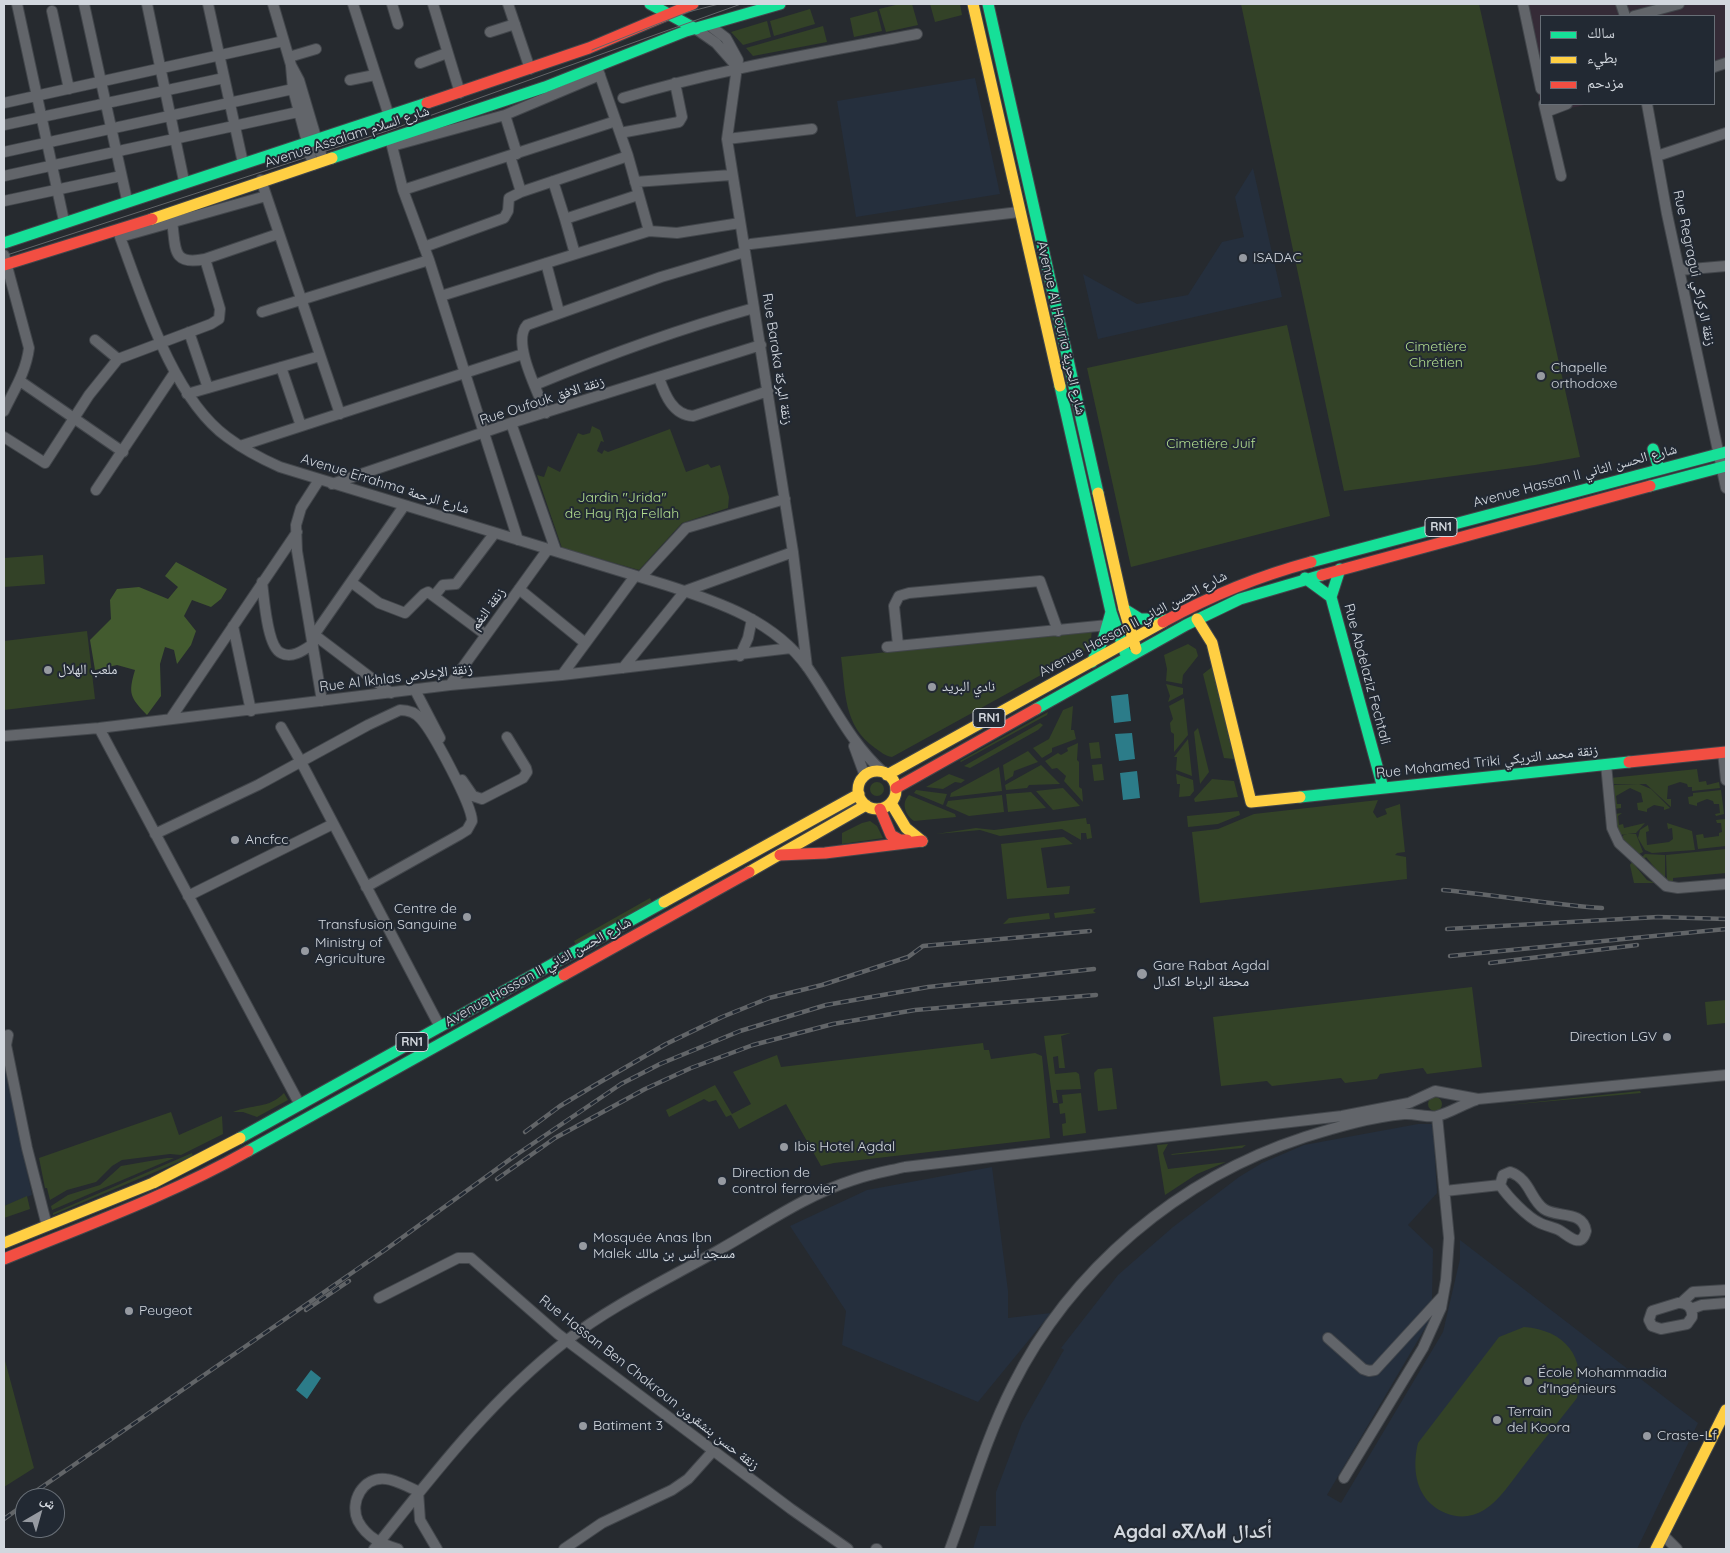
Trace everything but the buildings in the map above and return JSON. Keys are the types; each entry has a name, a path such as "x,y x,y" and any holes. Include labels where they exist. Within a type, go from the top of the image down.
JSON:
{"main road":[{"path":"650,4 673,8 709,25"},
{"name":"Avenue Assalam شارع السلام","path":"4,244 64,221 184,181 530,69 617,37 673,8 693,4"},
{"name":"Avenue Assalam شارع السلام","path":"5,261 119,234 261,180 391,142 545,87 599,71 696,29 780,4"},
{"name":"Avenue Al Houria شارع الحرية","path":"973,4 1111,612 1122,645 1132,655"},
{"name":"Avenue Al Houria شارع الحرية","path":"991,4 1124,609 1133,639 1132,655"},
{"path":"673,8 696,29"},
{"path":"1653,449 1659,469"},
{"name":"Avenue Hassan II شارع الحسن الثاني","path":"885,774 1222,591 1274,572 1723,453"},
{"name":"Avenue Hassan II شارع الحسن الثاني","path":"896,788 1197,619 1240,599 1340,568 1724,466"},
{"path":"1305,578 1331,597 1340,568"},
{"name":"Rue Abdelaziz Fechtali","path":"1331,597 1383,788"},
{"path":"1124,609 1134,617 1146,621 1170,618"},
{"path":"1092,662 1108,625 1111,612"},
{"name":"Rue Mohamed Triki زنقة محمد التريكي","path":"1197,619 1210,638 1251,802 1725,752"},
{"name":"RN1","path":"865,776 872,772 885,774"},
{"path":"865,776 860,785 859,794 866,805 880,809 891,802 896,788 885,774"},
{"name":"Avenue Hassan II شارع الحسن الثاني","path":"4,1243 186,1168 859,794"},
{"path":"891,802 902,824 922,841"},
{"name":"Avenue Hassan II شارع الحسن الثاني","path":"4,1259 159,1196 211,1172 780,855 866,805"},
{"path":"880,809 893,838 898,841 922,841"},
{"path":"780,855 825,853 922,841"},
{"path":"1656,1549 1726,1410"}],"street":[{"path":"16,4 64,221"},
{"path":"84,4 127,200"},
{"path":"147,4 173,138 184,181"},
{"path":"208,4 243,163"},
{"path":"273,4 290,61 299,80 311,141"},
{"path":"353,4 389,116"},
{"path":"392,4 398,24"},
{"path":"433,4 460,93"},
{"path":"508,4 530,69"},
{"path":"1523,4 1540,83"},
{"path":"1638,15 1679,4"},
{"path":"52,11 69,89"},
{"path":"490,32 515,24"},
{"name":"Rue Baraka زنقة البركة","path":"709,25 726,38 737,56 738,68 727,139 731,175 740,224 748,248 754,308 794,552 807,668"},
{"path":"696,29 716,43 738,68"},
{"path":"623,98 738,68 918,34"},
{"path":"4,103 284,41"},
{"path":"290,61 316,49"},
{"path":"420,63 447,53"},
{"path":"290,61 298,112 311,141 318,163"},
{"path":"518,540 441,296 403,190 391,142 504,115 599,71 628,156 649,231"},
{"path":"350,80 375,75"},
{"path":"4,125 224,78"},
{"path":"620,133 679,122 682,116 675,83"},
{"path":"4,152 111,127 293,89"},
{"path":"1561,176 1545,108 1562,105"},
{"name":"Rue Regragui زنقة الركراكي","path":"1646,105 1667,214 1721,439 1726,488"},
{"path":"4,176 298,112"},
{"path":"504,115 521,192"},
{"path":"403,190 616,121"},
{"path":"727,139 812,129"},
{"path":"1657,156 1726,133"},
{"path":"424,248 497,222 507,214 509,198 521,192 628,156"},
{"path":"635,182 731,175"},
{"path":"4,201 121,176"},
{"path":"261,180 340,414"},
{"path":"553,181 575,254"},
{"path":"565,220 638,195"},
{"path":"119,234 172,222 266,196"},
{"path":"546,413 523,354 521,341 524,329 534,322 748,248 1019,212"},
{"path":"172,222 179,257 184,261 190,262 205,259 278,234"},
{"path":"441,296 649,231 677,233 740,224"},
{"name":"Avenue Errahma شارع الرحمة","path":"119,234 161,342 187,394 211,423 240,446 280,467 685,591 711,600 752,619 791,648 807,668 851,738 885,774"},
{"path":"4,437 43,463 103,375 118,359 211,324 220,317 220,309 205,259"},
{"path":"262,312 429,260"},
{"path":"5,261 30,348 20,382 5,407"},
{"path":"546,263 559,312"},
{"path":"1680,270 1726,266"},
{"path":"535,385 602,357 707,321 754,308"},
{"path":"189,332 208,388"},
{"path":"95,340 118,359"},
{"name":"Rue Oufouk زنقة الافق","path":"332,484 512,423 761,345"},
{"path":"240,446 465,371 523,354"},
{"path":"187,394 320,356"},
{"path":"281,367 301,426"},
{"path":"96,490 175,372"},
{"path":"659,378 672,406 687,416 693,416 768,391"},
{"path":"20,382 122,452"},
{"path":"512,423 552,550"},
{"path":"319,480 301,508 296,525 297,551 313,637 322,701"},
{"path":"562,676 584,642 638,577 686,528 785,499"},
{"path":"262,582 274,646 280,653 290,655 313,637 404,506"},
{"path":"171,718 297,532"},
{"path":"434,596 443,585 456,584 494,534"},
{"name":"زنقة النغم","path":"450,685 519,589 552,550"},
{"path":"623,668 685,591 794,552"},
{"path":"898,645 894,606 900,596 909,593 1040,581 1058,632"},
{"path":"350,582 379,603 405,613 426,592 486,634"},
{"path":"519,589 584,642"},
{"path":"740,656 748,638 752,619"},
{"path":"887,647 1058,632 1108,625"},
{"path":"233,626 251,711"},
{"path":"313,637 391,692"},
{"name":"Rue Al Ikhlas زنقة الإخلاص","path":"4,736 99,728 171,718 251,711 450,685 562,676 740,656 791,648"},
{"path":"415,690 465,784 477,799 482,800 499,792 526,775 526,768 507,737"},
{"path":"155,834 301,762 368,725 400,710 406,710 422,719 458,784 472,816 472,821 467,830 366,887"},
{"path":"99,728 300,1105"},
{"path":"280,728 301,762 440,1027"},
{"name":"Avenue Errahma شارع الرحمة","path":"851,738 865,776"},
{"path":"1725,752 1726,780"},
{"path":"1606,764 1612,828 1619,843 1666,886 1678,888 1726,884"},
{"path":"188,896 334,824"},
{"path":"8,1034 6,1045 27,1148 47,1226"},
{"path":"376,1546 418,1492 486,1414 567,1340 602,1317 772,1221 853,1180 905,1167 1342,1116 1402,1104 1432,1092 1478,1099 1726,1075"},
{"path":"1436,1115 1447,1104 1445,1097 1440,1093"},
{"path":"1424,1096 1422,1108 1436,1115"},
{"path":"950,1549 996,1422 1024,1362 1044,1332 1078,1288 1127,1238 1193,1189 1260,1154 1304,1137 1358,1122 1405,1114 1436,1115 1478,1099"},
{"path":"1344,1478 1427,1342 1436,1322 1444,1294 1449,1238 1436,1115"},
{"path":"1513,1173 1530,1188 1538,1203 1547,1210 1578,1219 1586,1228 1584,1237 1572,1240 1558,1230 1538,1222 1526,1214 1500,1185 1503,1175 1513,1173"},
{"path":"1445,1190 1500,1185"},
{"path":"1538,1222 1547,1210"},
{"name":"Rue Hassan Ben Chakroun زنقة حسن بنشقرون","path":"379,1298 458,1258 468,1256 474,1259 567,1340 713,1451 848,1549"},
{"path":"1691,1309 1691,1320 1684,1325 1661,1329 1652,1326 1650,1320 1652,1311 1681,1303 1693,1292 1726,1290"},
{"path":"1328,1338 1363,1369 1375,1370 1444,1294"},
{"path":"1681,1303 1691,1309"},
{"path":"1691,1309 1702,1305 1726,1303"},
{"path":"564,1549 602,1523 672,1490 688,1478 713,1451"},
{"path":"398,1549 376,1546 358,1522 355,1504 363,1487 372,1481 383,1478 394,1480 418,1492"},
{"path":"418,1492 420,1520 436,1549"},
{"path":"1663,1535 1677,1549"}],"shaded area":[{"path":"1517,4 1726,4 1726,69 1715,72 1715,15 1540,15 1540,101"},
{"path":"975,78 1000,194 856,217 837,101"},
{"path":"1541,105 1584,105 1543,114"},
{"name":"ISADAC","path":"1253,168 1282,297 1098,339 1083,274 1137,304 1188,295 1222,242 1244,237 1235,197"},
{"path":"4,1061 32,1195 4,1206"},
{"path":"1418,1124 1433,1124 1437,1193 1408,1225 1433,1249 1432,1300 1428,1323 1327,1495 1341,1503 1443,1332 1460,1259 1460,1240 1698,1423 1637,1549 973,1549 980,1526 996,1526 996,1492 1022,1423 1064,1350 1061,1348 1118,1275 1173,1227 1239,1177 1262,1163 1304,1145"},
{"path":"992,1167 1008,1291 1008,1318 1051,1313 978,1402 842,1345 846,1311 790,1226 867,1190"}],"green space":[{"path":"900,4 912,4 918,25 886,32 879,9"},
{"path":"930,4 960,4 962,15 935,22"},
{"name":"Cimetière Chrétien","path":"1241,4 1479,4 1580,457 1535,465 1344,491"},
{"path":"810,9 815,24 774,36 770,21"},
{"path":"877,11 882,31 854,37 850,18"},
{"path":"767,21 771,37 743,45 731,32"},
{"path":"823,26 827,42 753,56 746,48"},
{"name":"Cimetière Juif","path":"1287,325 1330,516 1131,567 1087,368"},
{"name":"Jardin \"Jrida\" de Hay Rja Fellah","path":"592,426 600,430 604,442 601,441 597,451 602,454 604,450 608,452 670,429 686,472 708,464 711,468 720,465 729,497 728,508 682,523 639,570 562,548 537,475 544,477 548,466 560,472 578,433 583,435 590,433"},
{"path":"43,555 45,584 4,587 4,558"},
{"path":"176,562 227,589 221,599 211,607 192,600 184,616 196,631 191,645 177,664 174,650 165,647 160,664 161,696 147,715 132,695 131,690 135,670 117,665 95,670 90,640 111,619 110,600 117,589 139,587 168,599 178,587 165,576"},
{"name":"نادي البريد","path":"1092,630 1090,648 892,757 875,748 865,739 851,719 841,657"},
{"name":"ملعب الهلال","path":"87,631 95,699 4,710 4,641"},
{"path":"1188,644 1196,649 1198,656 1183,675 1182,684 1166,681 1167,669 1164,655"},
{"path":"1212,667 1234,759 1224,758 1203,674"},
{"path":"1166,684 1183,688 1183,694 1168,702 1170,696"},
{"path":"1184,698 1188,735 1174,752 1174,734 1171,732 1170,723 1173,719 1169,706"},
{"path":"1073,706 1071,730 1074,730 1076,739 1052,748 1052,752 1042,758 1033,748 1049,739 1063,710"},
{"path":"1048,712 1047,715 960,761"},
{"path":"1040,723 1043,725 1038,730 970,768 964,766"},
{"path":"1198,728 1209,772 1200,784 1194,732"},
{"path":"1188,739 1192,776 1176,770 1177,757 1174,757"},
{"path":"1099,742 1101,758 1091,759 1089,743"},
{"path":"1078,743 1079,787 1082,789 1083,802 1064,781 1066,776 1057,768 1052,769 1045,761 1058,753 1061,755 1068,751 1067,748"},
{"path":"1028,751 1038,762 1014,771 1013,776 1005,781 1003,765"},
{"path":"1102,764 1104,780 1094,781 1092,765"},
{"path":"1041,765 1060,784 1029,785 1027,788 1006,790 1005,785"},
{"path":"999,767 1002,791 950,797 951,793"},
{"path":"1697,769 1699,782 1706,781 1707,785 1719,782 1720,788 1692,791 1692,787 1688,787 1687,784 1680,782 1668,786 1667,799 1671,799 1671,807 1646,784 1611,784 1610,778"},
{"path":"949,774 965,780 961,783 955,782 943,789 926,787"},
{"path":"1176,774 1193,780 1194,791 1190,796 1179,797 1180,784 1177,784"},
{"path":"1212,779 1234,781 1238,797 1195,802 1194,799"},
{"path":"874,782 880,782 884,789 880,796 874,796 870,792 870,786"},
{"path":"1639,784 1651,789 1670,808 1664,810 1664,807 1654,805 1647,809 1647,812 1638,810 1637,803 1643,802 1641,793 1630,788 1616,796 1617,804 1621,804 1621,808 1614,809 1611,785"},
{"path":"1063,788 1080,806 1053,810 1036,791"},
{"path":"916,790 947,794 943,805 914,793"},
{"path":"1721,790 1724,814 1716,816 1715,814 1720,813 1719,804 1714,804 1713,801 1707,799 1697,803 1697,806 1689,804 1688,797 1693,796 1693,793"},
{"path":"1031,792 1046,808 1008,812 1006,794"},
{"path":"909,795 955,814 956,817 914,821 908,816 905,809 905,802"},
{"path":"1002,795 1004,812 969,816 946,806 948,801"},
{"path":"1378,800 1373,812 1377,818 1387,814 1385,809 1400,804 1405,852 1395,855 1406,857 1407,879 1200,903 1192,832 1218,829 1254,814"},
{"path":"1239,811 1240,815 1218,824 1188,827 1187,816"},
{"path":"1622,813 1618,816 1619,825 1623,824 1624,828 1645,823 1636,833 1619,835 1615,814"},
{"path":"1086,818 1087,824 1090,824 1092,838 1087,839 1086,833 1081,833 1081,840 1062,829 1000,836 980,830 936,834 976,828 994,830"},
{"path":"1725,819 1726,846 1698,849 1696,835 1703,834 1704,838 1719,836 1719,833 1722,832 1721,823 1717,823 1716,820"},
{"path":"870,821 877,826 883,838 842,844 842,833"},
{"path":"1667,823 1692,831 1695,850 1652,853 1645,850 1638,838 1640,830 1648,825 1649,831 1646,832 1647,845 1669,842 1673,839 1672,828 1668,829"},
{"path":"1624,834 1636,834 1643,852 1639,854 1622,838"},
{"path":"1064,837 1073,844 1041,848 1047,888 1070,886 1069,894 1007,899 1001,844"},
{"path":"1726,849 1726,873 1673,878 1673,882 1667,881 1666,855"},
{"path":"1645,854 1665,855 1665,880 1646,857 1643,860 1642,857"},
{"path":"1632,862 1647,880 1655,883 1634,883 1630,865"},
{"path":"650,898 652,902 576,945 574,941"},
{"path":"1096,908 1093,911 1096,913 1055,918 1054,913"},
{"path":"1049,913 1050,919 1003,924 1009,918"},
{"path":"1472,987 1482,1067 1427,1074 1423,1068 1380,1074 1377,1079 1345,1083 1341,1078 1272,1086 1267,1081 1221,1086 1213,1017"},
{"path":"1726,1000 1726,1026 1725,1023 1707,1025 1705,1002"},
{"path":"1071,1033 1061,1036 1065,1068 1059,1068 1058,1056 1053,1057 1055,1074 1076,1072 1079,1074 1081,1089 1056,1090 1058,1103 1053,1103 1044,1036"},
{"path":"983,1043 984,1050 989,1050 991,1059 1035,1053 1042,1056 1050,1138 821,1166 786,1104 739,1129 731,1115 726,1117 716,1100 709,1102 704,1099 669,1117 666,1110 715,1085 732,1114 751,1104 733,1072 777,1055 781,1067"},
{"path":"1112,1068 1117,1109 1098,1111 1094,1073 1098,1069"},
{"path":"1640,1091 1641,1093 1503,1105"},
{"path":"284,1093 288,1100 257,1117 243,1112 233,1112 272,1102"},
{"path":"1081,1093 1086,1133 1063,1136 1062,1124 1066,1123 1065,1113 1060,1114 1059,1104 1063,1103 1062,1095"},
{"path":"1432,1097 1438,1097 1442,1104 1438,1111 1432,1111 1428,1107 1428,1101"},
{"path":"171,1112 179,1135 222,1116 223,1134 181,1155 170,1154 122,1160 112,1166 96,1182 67,1190 50,1200 47,1188 45,1188 39,1158"},
{"path":"1168,1144 1163,1153 1168,1169 1226,1162 1197,1174 1165,1195 1157,1145"},
{"path":"1246,1145 1242,1148 1171,1155 1172,1154"},
{"path":"192,1153 193,1156 53,1215 53,1213"},
{"path":"174,1158 52,1210 51,1206 68,1195 100,1185 121,1166"},
{"path":"27,1196 30,1209 4,1218 4,1206"},
{"name":"Terrain del Koora","path":"1524,1327 1538,1329 1551,1334 1570,1348 1579,1370 1577,1398 1505,1490 1490,1506 1471,1516 1449,1515 1431,1504 1421,1491 1415,1467 1418,1443 1499,1337"},
{"path":"4,1357 34,1468 4,1487"}],"water":[{"path":"1128,694 1131,721 1114,723 1111,696"},
{"path":"1132,733 1135,759 1119,761 1115,734"},
{"path":"1137,771 1140,798 1123,800 1120,773"},
{"path":"311,1370 321,1378 307,1399 296,1390"}],"tram line":[{"path":"592,50 688,12 719,4"},
{"path":"4,256 390,130 741,4"}],"railway":[{"path":"1443,890 1602,908"},
{"path":"1447,929 1658,917 1726,919"},
{"path":"1450,956 1726,929"},
{"path":"525,1132 560,1106 666,1044 722,1017 769,998 822,985 908,957 923,946 1090,931"},
{"path":"1490,963 1637,945"},
{"path":"40,1488 385,1250 516,1155 621,1084 660,1064 740,1031 826,1005 928,987 1094,969"},
{"path":"497,1179 555,1138 645,1089 691,1068 753,1045 833,1024 915,1010 1096,995"},
{"path":"306,1310 349,1281"},
{"path":"4,1519 15,1511"}],"traffic: fast":[{"path":"650,4 696,29"},
{"path":"332,158 545,87 686,31 780,4"},
{"path":"988,4 1098,493"},
{"path":"4,243 427,103"},
{"path":"1060,386 1111,612 1126,655"},
{"path":"1653,449 1659,469"},
{"path":"1311,562 1726,452"},
{"path":"1650,486 1726,466"},
{"path":"1340,569 1331,597 1383,788"},
{"path":"1036,709 1186,625 1240,599 1322,575"},
{"path":"1305,578 1331,597"},
{"path":"1124,609 1140,619 1163,619"},
{"path":"1092,662 1103,640 1111,612"},
{"path":"1300,797 1629,762"},
{"path":"240,1138 664,902"},
{"path":"248,1151 564,975"}],"traffic: slow":[{"path":"973,4 1060,386"},
{"path":"152,219 332,158"},
{"path":"1098,493 1124,609 1136,649"},
{"path":"1197,619 1212,643 1251,802 1300,797"},
{"path":"887,775 1163,622"},
{"path":"877,771 890,777 896,790 890,803 877,809 864,803 858,790 864,777 877,771"},
{"path":"664,902 859,794"},
{"path":"891,803 906,828 922,841"},
{"path":"749,872 866,805"},
{"path":"4,1243 153,1183 240,1138"},
{"path":"1656,1549 1726,1410"}],"traffic: jam":[{"path":"427,103 589,48 693,4"},
{"path":"4,265 152,219"},
{"path":"1322,575 1650,486"},
{"path":"1163,622 1235,588 1311,562"},
{"path":"896,788 1036,709"},
{"path":"1629,762 1726,752"},
{"path":"880,809 891,835 900,840 907,840"},
{"path":"780,855 825,853 922,841"},
{"path":"564,975 749,872"},
{"path":"4,1259 158,1196 248,1151"}],"place":[{"name":"ISADAC","path":"1243,258"},
{"name":"Chapelle orthodoxe","path":"1541,376"},
{"name":"ملعب الهلال","path":"48,670"},
{"name":"نادي البريد","path":"932,687"},
{"name":"Ancfcc","path":"235,840"},
{"name":"Centre de Transfusion Sanguine","path":"467,917"},
{"name":"Ministry of Agriculture","path":"305,951"},
{"name":"Gare Rabat Agdal محطة الرباط اكدال","path":"1142,974"},
{"name":"Direction LGV","path":"1667,1037"},
{"name":"Ibis Hotel Agdal","path":"784,1147"},
{"name":"Direction de control ferrovier","path":"722,1181"},
{"name":"Mosquée Anas Ibn Malek مسجد أنس بن مالك","path":"583,1246"},
{"name":"Peugeot","path":"129,1311"},
{"name":"École Mohammadia d'Ingénieurs","path":"1528,1381"},
{"name":"Terrain del Koora","path":"1497,1420"},
{"name":"Batiment 3","path":"583,1426"},
{"name":"Craste-Lf","path":"1647,1436"}],"district":[{"name":"Agdal ⴰⴳⴷⴰⵍ أكدال","path":"1193,1532"}]}
